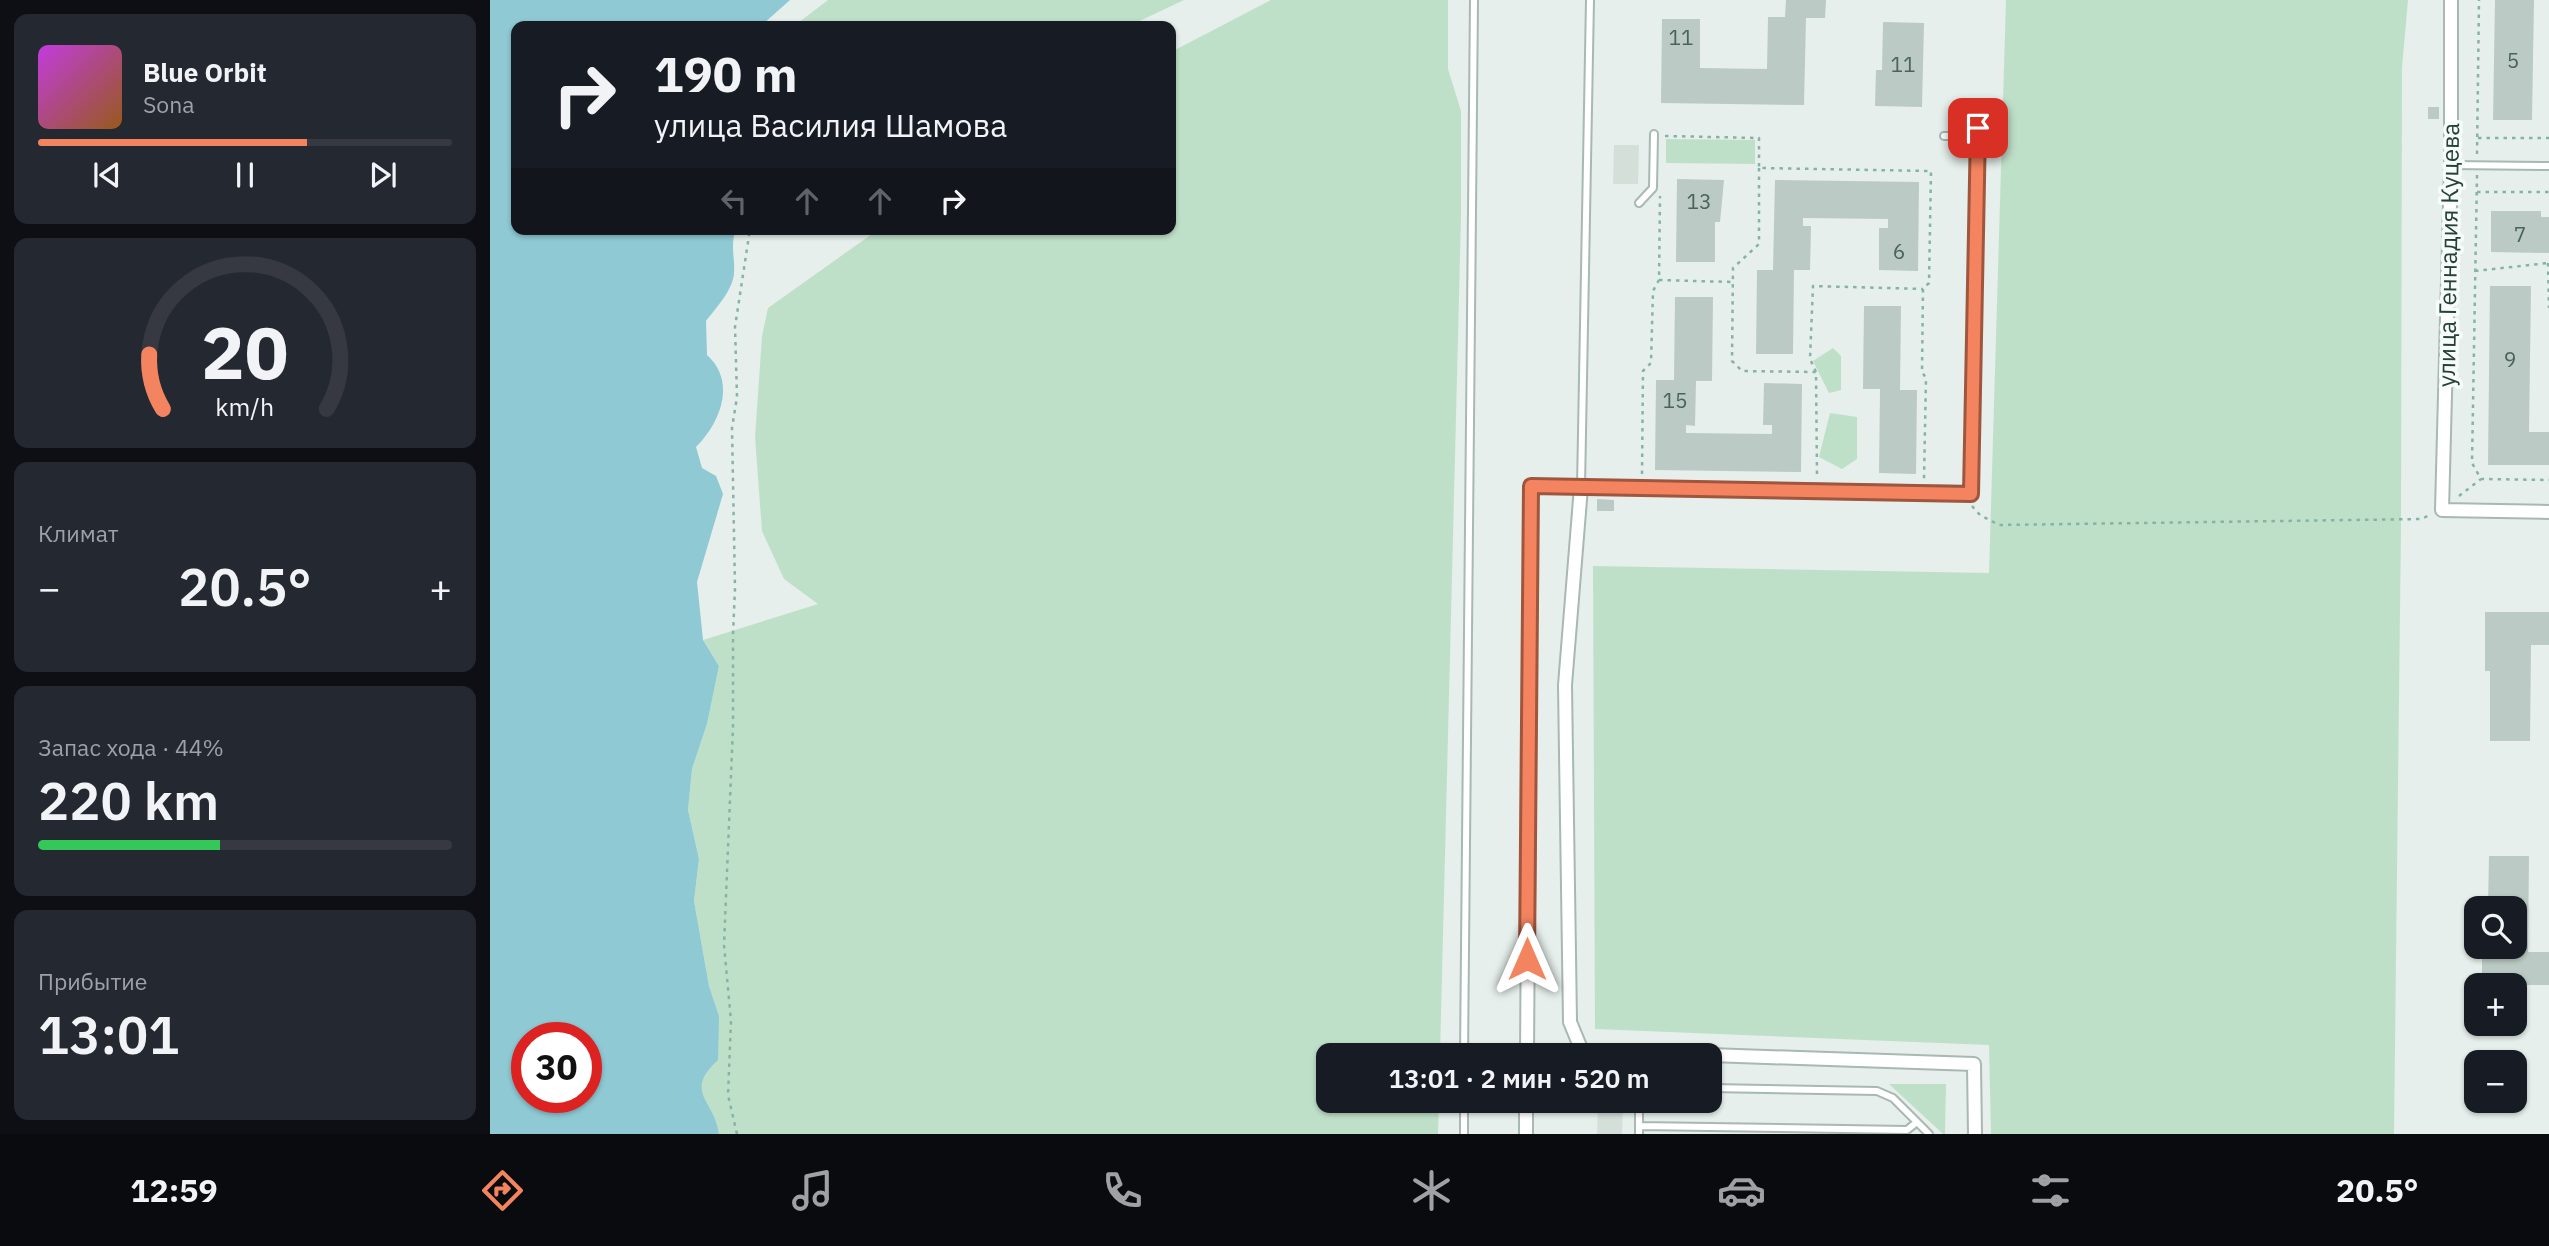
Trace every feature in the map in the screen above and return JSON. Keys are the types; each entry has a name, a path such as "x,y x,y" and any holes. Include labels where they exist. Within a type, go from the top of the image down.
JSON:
{"street":[{"name":"улица Геннадия Куцева","path":"2451,0 2451,165 2442,510 2549,512"},
{"path":"1527,1043 1531,486 1971,494 1978,128"},
{"path":"1579,1043 1570,1022 1565,685 1581,487"},
{"path":"1722,1056 1974,1064 1975,1134"},
{"path":"1526,1113 1526,1134"}],"lane":[{"path":"1464,1043 1474,0"},
{"path":"1581,487 1590,0"},
{"path":"1944,136 1956,136 1978,128"},
{"path":"1639,203 1653,188 1658,135"},
{"path":"2451,165 2549,166"},
{"path":"1722,1088 1877,1091 1893,1098 1930,1134"},
{"path":"1464,1113 1464,1134"},
{"path":"1639,1113 1639,1134"},
{"path":"1639,1126 1907,1132 1917,1122"}],"path":[{"path":"2479,0 2472,463 2481,480 2549,480"},
{"path":"1658,135 1759,138 1759,244 1733,268 1732,361 1742,370 1816,372"},
{"path":"2477,138 2549,138"},
{"path":"1759,168 1931,171 1929,284 1923,289 1813,286 1810,359 1816,372 1817,480"},
{"path":"1635,475 1642,475 1643,371 1651,363 1653,291 1659,280 1661,188"},
{"path":"2477,192 2549,192"},
{"path":"737,1134 728,1095 731,1021 724,945 733,727 733,428 737,397 735,327 749,235"},
{"path":"2475,271 2548,263 2549,308"},
{"path":"1659,280 1733,282"},
{"path":"1923,289 1922,372 1926,377 1924,480"},
{"path":"1969,502 1980,515 1999,525 2421,519"}],"shaded area":[{"path":"1614,145 1639,145 1638,184 1613,184"},
{"path":"1598,1113 1623,1113 1622,1134 1597,1134"}],"green space":[{"path":"828,0 1184,0 1140,21 801,21"},
{"path":"1271,0 1448,0 1448,69 1461,111 1461,217 1440,1043 1316,1043 1316,1113 1439,1113 1438,1134 719,1134 700,1088 719,1016 709,986 694,901 699,859 688,810 692,769 707,724 719,666 703,640 818,604 784,579 762,531 755,437 762,336 768,308 871,235 1176,235 1176,49"},
{"path":"2006,0 2408,0 2402,68 2401,525 2394,1134 1991,1134 1989,1045 1595,1029 1593,566 1989,573"},
{"path":"1666,139 1755,140 1755,164 1666,163"},
{"path":"1833,348 1841,356 1841,390 1829,393 1813,361"},
{"path":"1830,413 1857,417 1857,459 1842,469 1819,457"},
{"path":"1889,1084 1946,1084 1945,1134 1943,1134"}],"water":[{"path":"490,0 790,0 767,21 511,21 511,235 734,235 731,286 706,321 707,355 716,366 723,390 718,414 696,447 702,468 716,476 723,494 697,582 703,640 719,666 707,724 692,769 688,810 699,859 694,901 709,986 719,1016 718,1060 708,1071 702,1088 719,1134 490,1134"}],"building":[{"path":"1786,0 1826,0 1825,18 1806,18 1804,105 1661,103 1662,19 1700,19 1700,68 1767,69 1768,17 1785,17"},
{"path":"2495,0 2534,0 2532,120 2493,120"},
{"path":"1883,22 1924,23 1922,107 1875,106 1876,70 1882,70"},
{"path":"2428,107 2439,107 2439,119 2428,119"},
{"path":"1677,179 1724,180 1720,222 1715,222 1715,262 1676,262"},
{"path":"1775,180 1919,182 1918,271 1879,270 1879,228 1888,228 1888,219 1803,218 1803,226 1811,226 1810,270 1794,270 1793,354 1756,354 1757,270 1773,270"},
{"path":"2491,211 2541,211 2541,217 2549,217 2549,253 2491,252"},
{"path":"2490,286 2531,286 2529,432 2549,432 2549,465 2488,465"},
{"path":"1675,297 1713,297 1712,381 1696,381 1695,426 1686,425 1686,433 1772,434 1772,425 1763,425 1764,383 1802,384 1801,472 1655,470 1656,380 1674,380"},
{"path":"1864,306 1901,306 1900,390 1917,390 1916,474 1879,473 1880,389 1863,389"},
{"path":"1597,499 1614,500 1614,511 1597,511"},
{"path":"2485,612 2549,612 2549,645 2531,645 2530,741 2490,741 2490,671 2485,671"},
{"path":"2489,856 2529,856 2528,952 2549,952 2549,985 2527,985 2527,973 2482,973 2482,959 2527,959 2527,896 2488,896"}],"route":[{"path":"1527,959 1531,486 1971,494 1978,128"}]}
